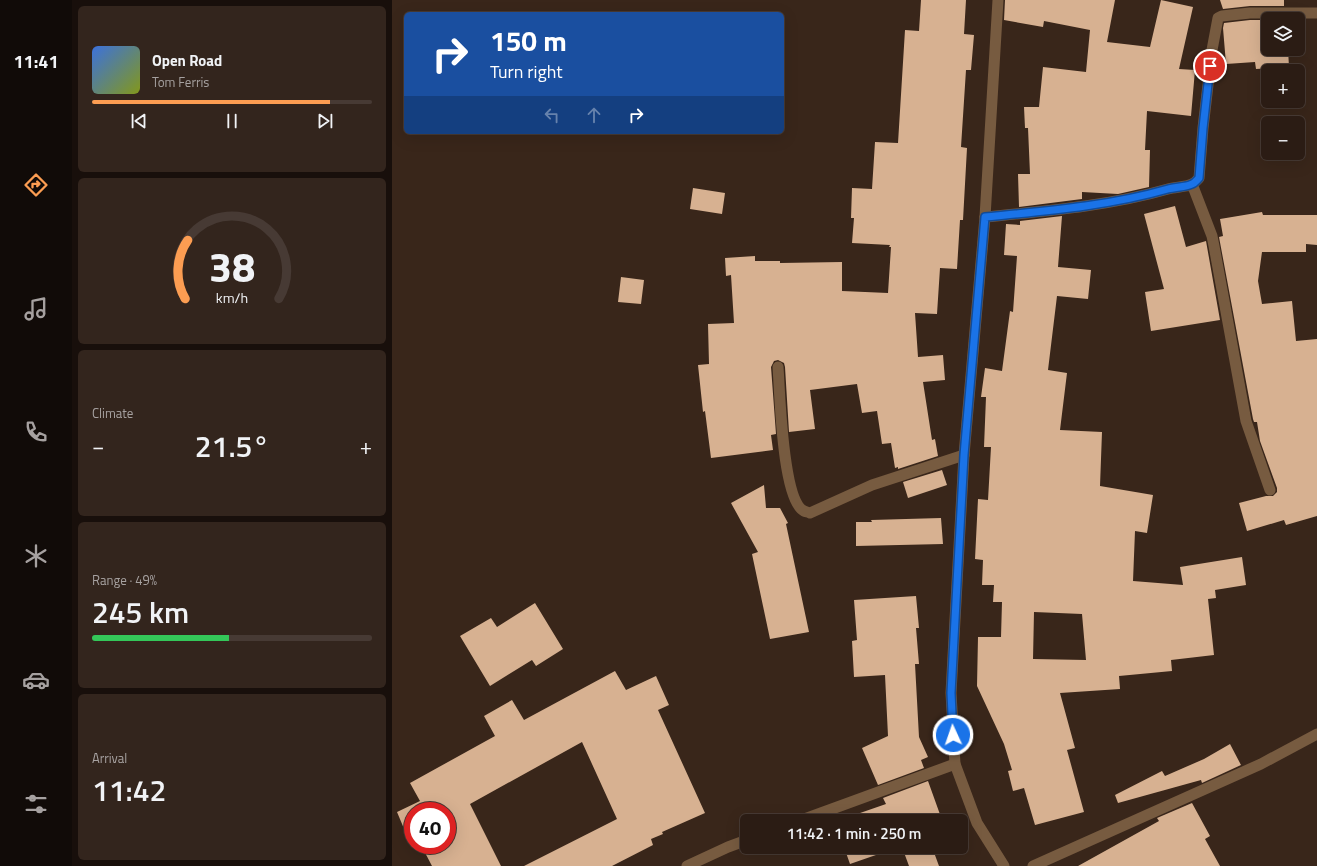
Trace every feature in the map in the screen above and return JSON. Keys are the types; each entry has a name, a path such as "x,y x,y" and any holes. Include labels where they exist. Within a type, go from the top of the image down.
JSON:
{"street":[{"path":"998,0 985,217 964,455 951,693 954,764 977,824 1004,866"},
{"path":"985,217 1042,212 1137,198 1192,184 1199,178 1212,50 1218,18 1222,16 1250,13 1317,13"},
{"path":"1192,184 1214,246 1246,421 1270,490"},
{"path":"778,367 784,457 789,483 796,502 803,511 810,513 872,485 964,455"},
{"path":"1033,866 1261,764 1317,734"},
{"path":"818,814 954,764"},
{"path":"687,866 740,843"}],"building":[{"path":"921,0 966,0 964,34 974,35 971,70 966,70 961,147 967,148 963,220 960,220 957,269 940,268 937,314 915,313 918,357 943,355 945,380 923,382 932,440 935,439 938,456 898,469 898,467 895,468 891,443 882,444 877,411 862,413 857,384 810,390 815,429 789,432 785,367 784,363 778,360 774,361 771,367 776,434 771,435 773,450 711,458 705,411 703,412 698,365 709,364 708,324 734,323 731,275 726,276 725,258 755,256 755,261 780,261 780,263 842,262 842,291 888,293 890,245 852,243 854,218 851,218 852,188 872,189 875,142 898,143 905,30 919,31"},
{"path":"1005,0 1115,0 1107,42 1150,47 1161,0 1193,7 1179,69 1195,70 1191,116 1147,111 1145,150 1150,150 1149,187 1118,194 1082,192 1082,199 1019,207 1018,174 1030,174 1028,128 1025,128 1024,107 1039,107 1043,67 1086,72 1090,30 1044,21 1043,27 1004,20"},
{"path":"1220,0 1284,0 1284,6 1250,6 1223,9"},
{"path":"1261,20 1261,56 1288,56 1289,64 1261,64 1261,69 1256,69 1255,62 1226,64 1223,28 1224,23"},
{"path":"693,188 725,193 722,214 690,209"},
{"path":"1175,206 1186,247 1206,241 1220,320 1151,331 1145,292 1164,289 1144,214"},
{"path":"1262,212 1263,215 1317,215 1317,245 1306,244 1306,252 1262,252 1258,281 1262,304 1292,301 1296,341 1317,339 1317,516 1286,525 1284,520 1247,531 1239,503 1266,496 1273,496 1277,492 1277,488 1260,441 1257,422 1254,422 1253,419 1219,237 1223,236 1220,219"},
{"path":"1062,216 1058,267 1091,270 1088,299 1057,296 1048,370 1067,373 1060,430 1102,432 1100,486 1153,495 1147,533 1135,531 1133,581 1183,585 1180,567 1242,557 1246,585 1215,590 1216,598 1208,599 1214,655 1171,660 1172,671 1119,676 1120,689 1060,693 1075,748 1067,750 1084,812 1035,825 1024,788 1013,791 1008,771 1012,770 1004,744 977,686 978,637 1001,637 1002,602 993,602 994,585 982,585 983,560 975,559 978,499 988,500 991,447 984,447 986,397 981,397 985,368 1002,371 1010,311 1013,312 1017,256 1004,255 1006,224 1020,225 1020,221","holes":["1034,612 1082,614 1086,660 1033,659"]},
{"path":"621,277 644,280 641,304 618,302"},
{"path":"942,470 947,485 908,498 903,482"},
{"path":"764,485 766,508 780,508 788,523 786,524 809,632 770,639 752,554 758,552 731,503"},
{"path":"941,518 943,544 856,546 856,522 872,522 871,520"},
{"path":"916,596 919,628 916,628 919,664 915,664 919,737 928,757 921,760 924,768 878,785 862,748 888,736 885,675 854,677 852,641 857,640 854,600"},
{"path":"535,603 563,649 536,666 532,660 490,686 460,636 491,618 497,627"},
{"path":"615,671 626,690 656,676 669,705 658,710 705,813 662,832 663,834 651,839 653,845 612,866 524,866 617,819 582,742 470,804 501,866 432,866 426,854 456,854 456,802 418,802 420,801 410,783 495,736 484,716 512,700 524,720"},
{"path":"1230,744 1241,765 1202,783 1201,780 1118,803 1115,795 1162,771 1165,776 1204,759"},
{"path":"928,781 940,814 857,814 886,804 883,798"},
{"path":"1192,803 1210,836 1205,839 1220,866 1078,866 1159,821 1157,818"},
{"path":"404,809 404,829 397,812"},
{"path":"846,854 879,854 850,864"},
{"path":"905,854 935,854 939,866 909,866"}],"route":[{"path":"953,735 951,693 964,455 985,217 1042,212 1137,198 1192,184 1199,178 1210,66"}]}
